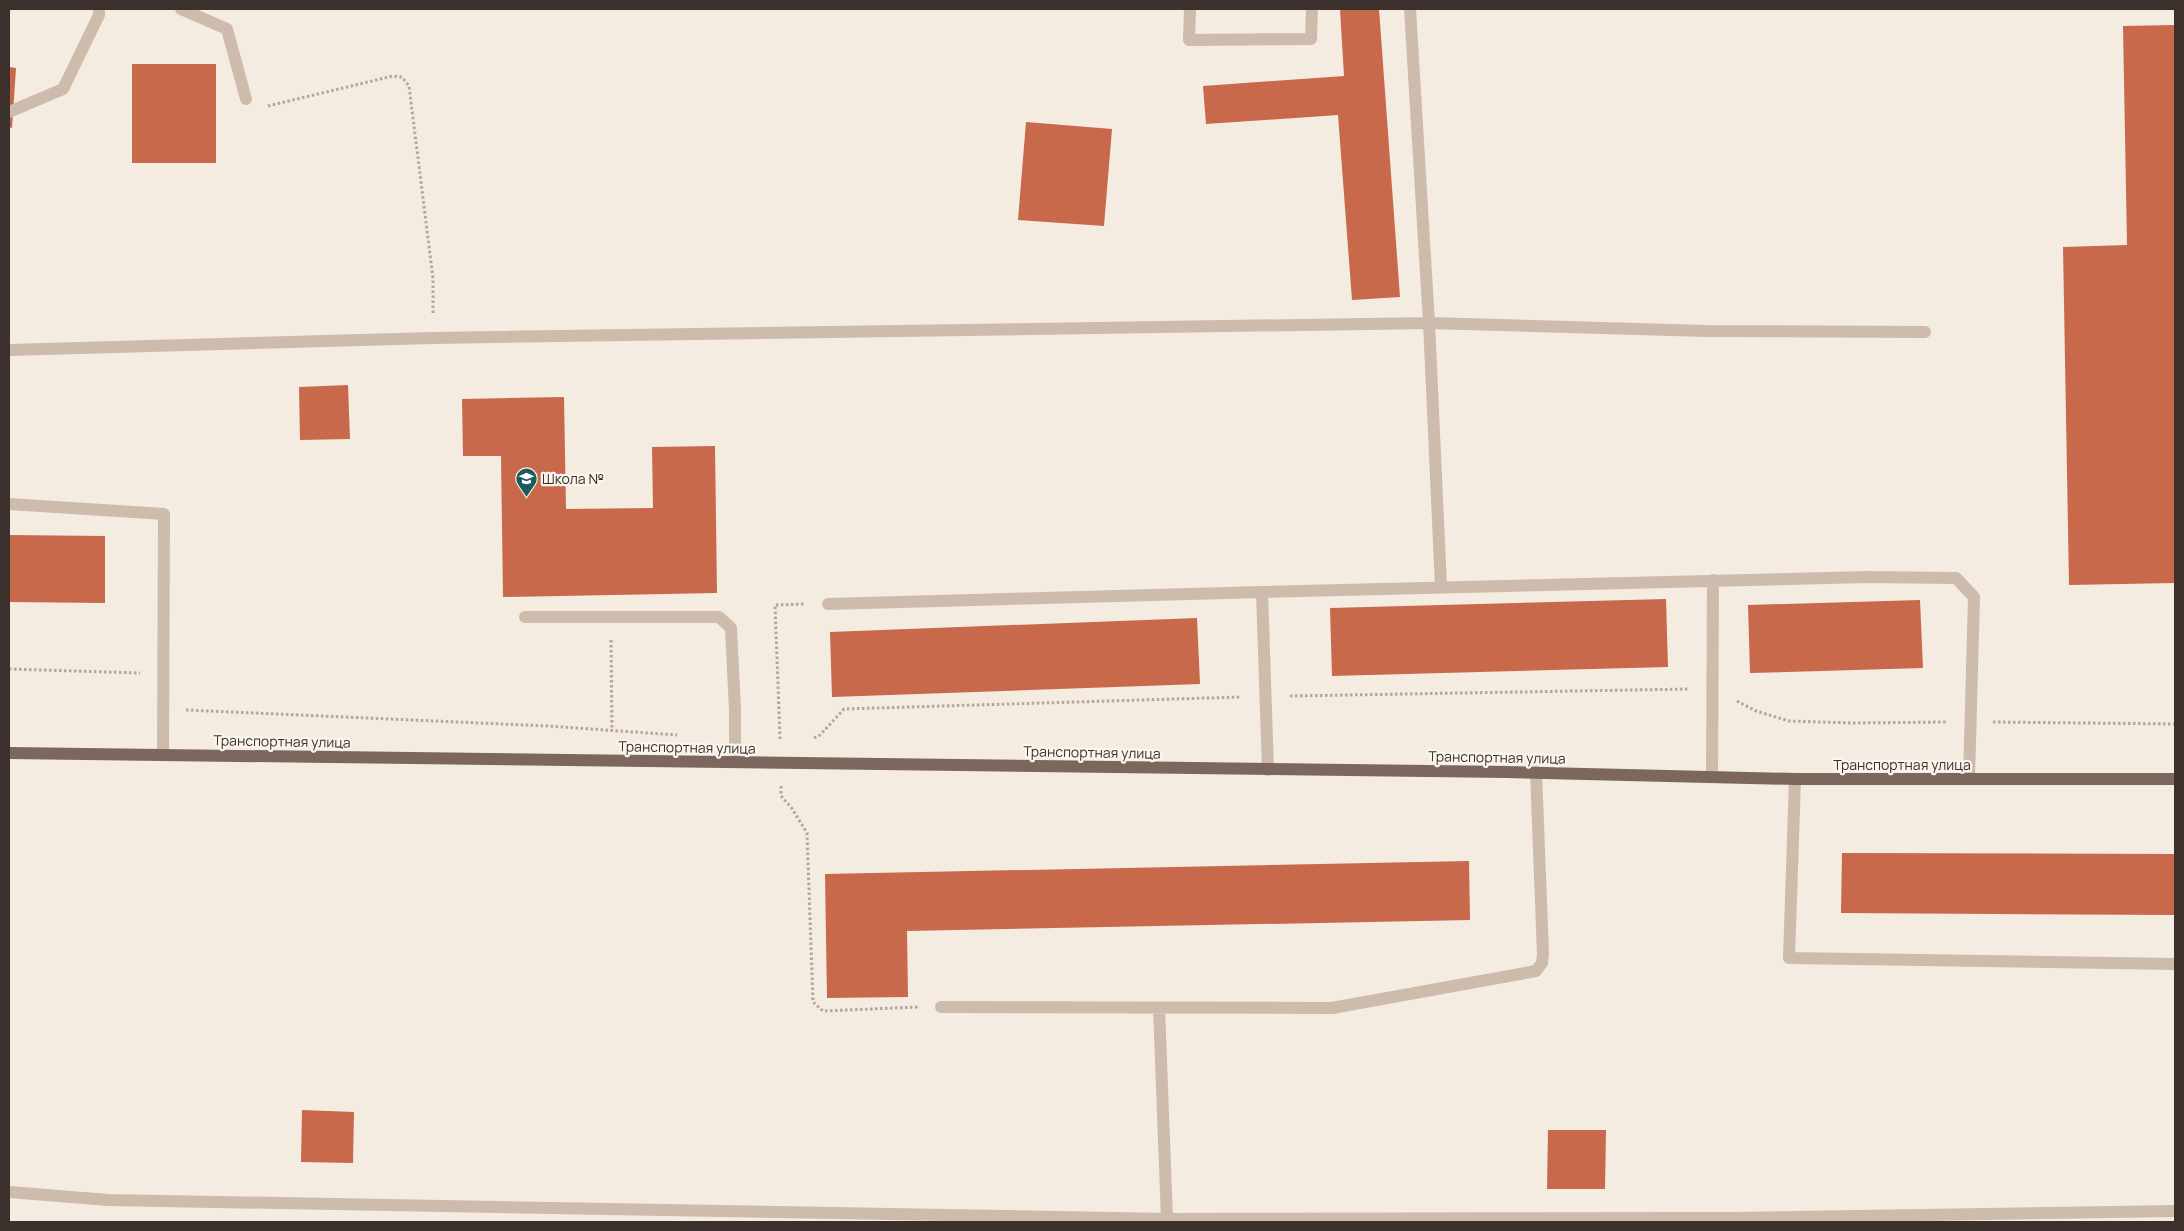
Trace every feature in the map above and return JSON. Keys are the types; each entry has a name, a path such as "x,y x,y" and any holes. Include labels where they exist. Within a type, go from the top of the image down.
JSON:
{"main road":[{"name":"Транспортная улица","path":"9,753 1536,772 1795,779 2175,779"}],"street":[{"path":"9,112 63,89 99,15 99,9"},
{"path":"180,9 227,29 246,99"},
{"path":"1190,9 1189,40 1312,40 1312,9"},
{"path":"1410,9 1429,323 1441,587"},
{"path":"9,350 433,338 1429,323 1706,331 1925,332"},
{"path":"9,504 164,514 163,755"},
{"path":"828,604 1714,580 1867,577 1956,578 1974,596 1969,779"},
{"path":"1712,777 1714,580"},
{"path":"1262,592 1268,770"},
{"path":"526,617 718,617 731,628 736,710 735,762"},
{"path":"941,1006 1332,1008 1536,971 1542,963 1544,954 1536,772"},
{"path":"1795,779 1789,958 2175,964"},
{"path":"1159,1008 1167,1219"},
{"path":"9,1192 108,1200 957,1219 1736,1220 2175,1211"}],"path":[{"path":"246,99 252,110 393,76 402,78 409,86 432,269 433,338"},
{"path":"788,742 780,742 775,605 828,604"},
{"path":"611,617 612,730"},
{"path":"9,669 163,674"},
{"path":"806,742 820,735 844,710 1265,696 1712,689 1756,711 1789,720 1853,723 2175,724"},
{"path":"163,709 612,730 678,735"},
{"path":"780,763 781,796 791,807 807,833 813,1002 823,1011 941,1006"}],"building":[{"path":"1340,9 1379,9 1400,297 1352,300 1338,115 1206,124 1203,86 1344,76"},
{"path":"2175,25 2175,583 2069,585 2063,247 2127,245 2123,26"},
{"path":"132,64 216,64 216,163 132,163"},
{"path":"9,67 16,68 12,128 9,127"},
{"path":"1026,122 1112,129 1104,226 1018,220"},
{"path":"348,385 350,439 300,440 299,387"},
{"path":"564,397 566,509 653,508 652,447 715,446 717,593 503,597 501,456 463,456 462,399"},
{"path":"9,535 105,536 105,603 9,602"},
{"path":"1666,599 1668,667 1332,676 1330,608"},
{"path":"1920,600 1923,668 1750,673 1748,605"},
{"path":"1197,618 1200,684 832,697 830,632"},
{"path":"1842,853 2175,854 2175,915 1841,913"},
{"path":"1469,861 1470,920 907,931 908,997 827,998 825,874"},
{"path":"302,1110 354,1112 353,1163 301,1162"},
{"path":"1548,1130 1606,1130 1605,1189 1547,1189"}],"place":[{"name":"Школа №","path":"526,497"}]}
